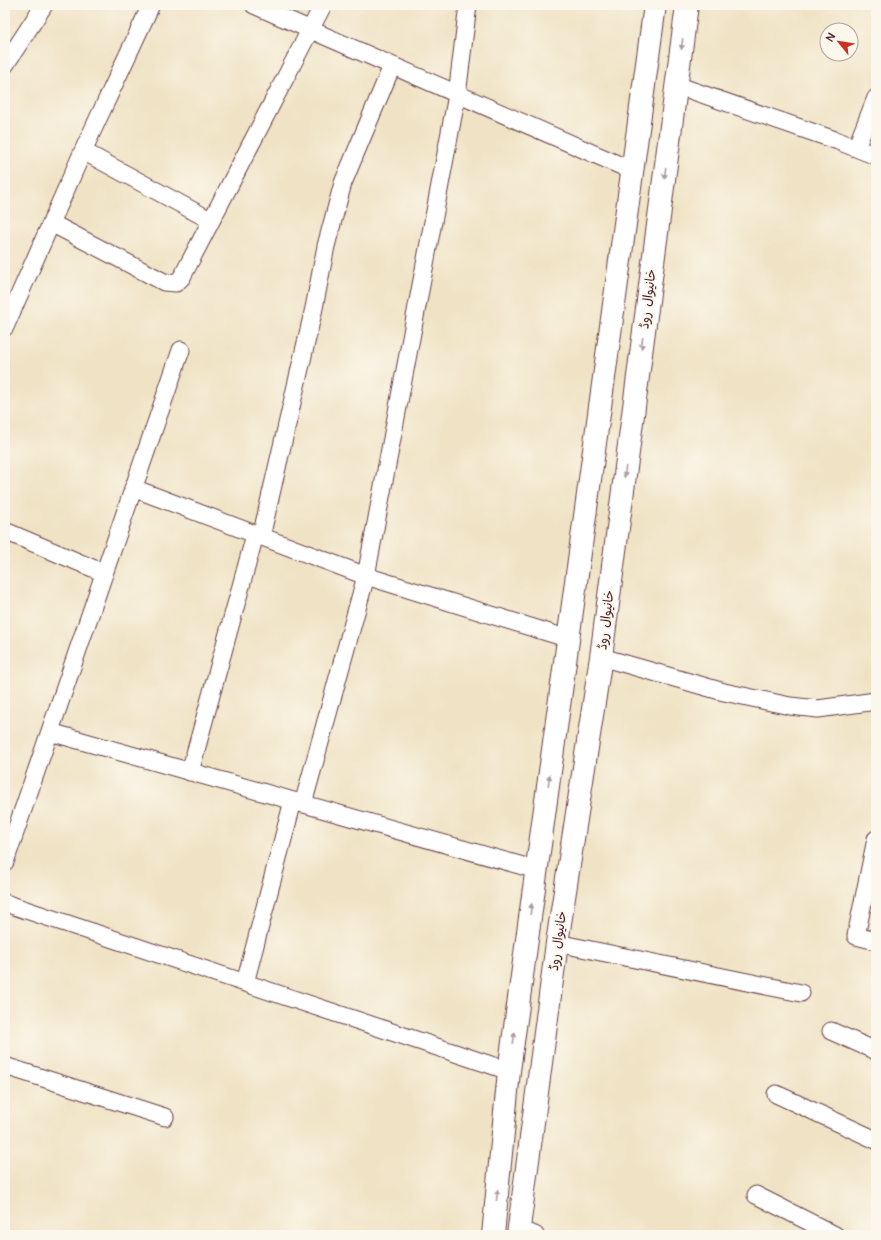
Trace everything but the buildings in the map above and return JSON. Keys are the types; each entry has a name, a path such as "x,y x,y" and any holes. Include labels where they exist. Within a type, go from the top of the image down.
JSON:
{"main road":[{"path":"494,1234 509,1071 655,5"},
{"name":"خانیوال روڈ","path":"524,1233 557,943 601,657 687,5"}],"street":[{"path":"5,65 44,5"},
{"path":"5,327 83,151 151,5"},
{"path":"254,5 633,171"},
{"path":"51,223 164,282 176,283 182,277 210,220 323,5"},
{"path":"246,983 366,576 458,95 468,5"},
{"path":"190,772 258,536 314,308 326,246 343,183 392,66"},
{"path":"676,85 876,156"},
{"path":"856,148 876,98"},
{"path":"83,151 210,220"},
{"path":"5,862 181,350"},
{"path":"133,488 366,576 569,639"},
{"path":"5,531 104,573"},
{"path":"601,657 724,692 790,706 818,709 876,701"},
{"path":"50,732 537,870"},
{"path":"876,839 856,936 876,941"},
{"path":"5,903 509,1071"},
{"path":"557,943 801,993"},
{"path":"831,1031 876,1051"},
{"path":"5,1066 165,1118"},
{"path":"776,1094 876,1140"},
{"path":"756,1195 835,1235"}]}
